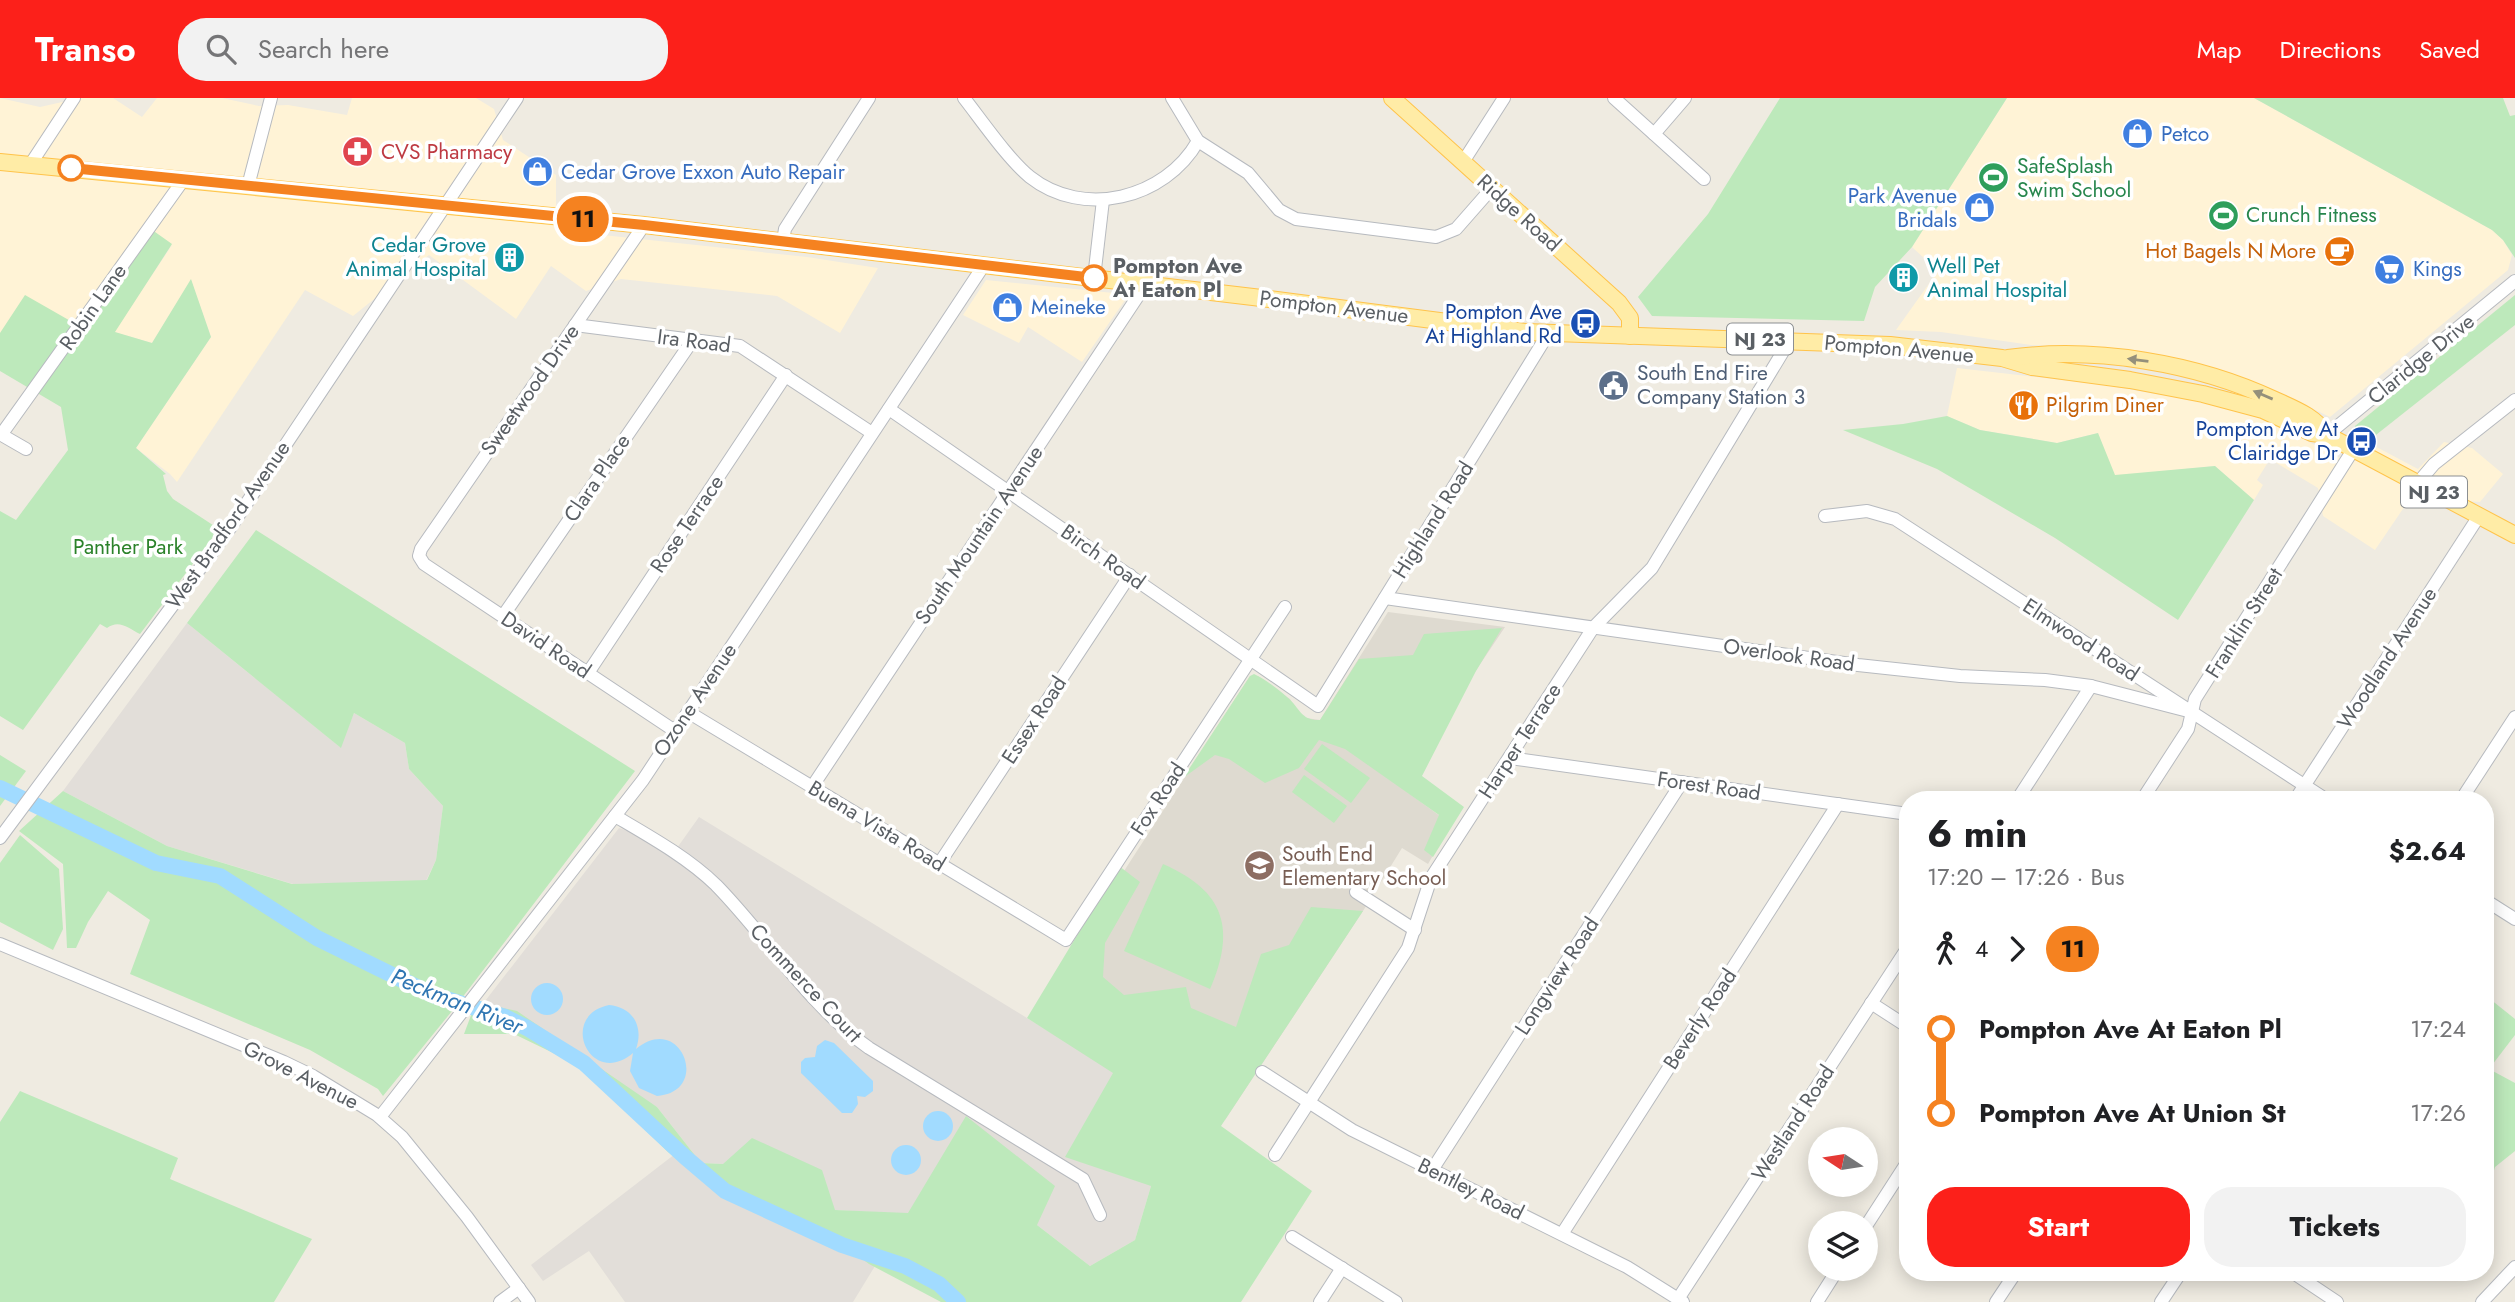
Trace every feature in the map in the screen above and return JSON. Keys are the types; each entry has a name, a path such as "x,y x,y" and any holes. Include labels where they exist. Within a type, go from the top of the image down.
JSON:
{"main road":[{"name":"Ridge Road","path":"1392,98 1623,307 1630,318 1630,337"},
{"name":"Pompton Avenue","path":"0,162 644,225 1548,334 1867,343 2002,358 2032,368 2130,380 2235,401 2278,416 2312,433 2327,435 2515,535"}],"street":[{"path":"30,165 74,98"},
{"path":"248,186 271,98"},
{"name":"West Bradford Avenue","path":"0,838 230,528 517,98"},
{"path":"783,242 785,229 869,98"},
{"path":"964,98 1021,169 1035,181 1061,194 1082,199 1103,200 1139,191 1161,180 1186,159 1198,141"},
{"path":"1172,98 1198,141 1248,173 1279,210 1296,219 1436,237 1456,229 1492,188"},
{"path":"1463,162 1504,98"},
{"path":"1614,98 1704,179"},
{"path":"1654,134 1685,98"},
{"name":"Robin Lane","path":"26,449 1,435 184,179"},
{"path":"1094,278 1103,200"},
{"name":"Sweetwood Drive","path":"419,556 421,549 644,225"},
{"name":"Ozone Avenue","path":"380,1117 615,816 688,712 984,265"},
{"name":"Claridge Drive","path":"2327,435 2515,281"},
{"name":"South Mountain Avenue","path":"812,787 1146,284"},
{"name":"Ira Road","path":"575,325 740,346 872,433"},
{"name":"Highland Road","path":"1318,706 1548,334"},
{"name":"Harper Terrace","path":"1275,1155 1408,948 1431,878 1593,628 1652,568 1790,340"},
{"name":"Clara Place","path":"503,616 692,341"},
{"name":"Rose Terrace","path":"588,673 786,375"},
{"path":"2417,484 2434,464 2515,400"},
{"name":"Birch Road","path":"889,409 1318,706"},
{"name":"Franklin Street","path":"2148,791 2188,729 2195,699 2353,450"},
{"name":"Elmwood Road","path":"1825,516 1867,511 1895,519 2314,791"},
{"name":"Woodland Avenue","path":"2301,791 2479,516"},
{"name":"David Road","path":"419,556 424,564 675,731"},
{"name":"Essex Road","path":"939,864 1129,575"},
{"name":"Overlook Road","path":"1385,598 1857,665 2091,686 2192,712"},
{"name":"Fox Road","path":"1066,940 1285,607"},
{"path":"2023,791 2091,686"},
{"name":"Buena Vista Road","path":"688,712 1066,940"},
{"path":"2468,791 2507,741 2515,717"},
{"name":"Forest Road","path":"1510,758 1899,813"},
{"name":"Longview Road","path":"1432,1170 1682,782"},
{"name":"Beverly Road","path":"1562,1234 1838,804"},
{"name":"Commerce Court","path":"615,816 685,860 715,884 805,989 852,1036 1083,1179 1100,1215"},
{"path":"1356,892 1415,930"},
{"path":"2494,906 2515,919"},
{"name":"Grove Avenue","path":"0,944 284,1062 313,1076 380,1117 402,1137 427,1167 529,1302"},
{"name":"Westland Road","path":"1680,1301 1899,961"},
{"path":"1871,1003 1899,1021"},
{"name":"Bentley Road","path":"1262,1072 1352,1130 1627,1267 1680,1301"},
{"path":"1876,1211 1899,1175"},
{"path":"1292,1237 1395,1302"},
{"path":"2482,1302 2515,1267"},
{"path":"1320,1302 1342,1268"},
{"path":"1817,1302 1830,1281"},
{"path":"1996,1302 2009,1281"},
{"path":"2161,1302 2175,1281"},
{"path":"2305,1281 2336,1302"},
{"path":"500,1302 519,1288"}],"shaded area":[{"path":"0,98 40,107 80,98 113,98 142,117 157,98 222,98 259,106 288,105 347,115 352,98 476,98 494,109 503,140 556,175 556,230 807,257 878,268 840,333 777,296 621,279 586,291 551,266 516,319 429,255 353,316 305,290 177,482 136,448 211,337 191,280 152,343 114,332 172,245 81,327 0,333"},
{"path":"2007,98 2254,98 2492,230 2503,240 2512,255 2508,270 2330,417 2265,386 2164,356 2108,349 2031,345 1941,332 1896,330 1938,271 1912,247"},
{"path":"986,280 1123,294 1125,300 1082,362 1028,327 1019,343 963,315"},
{"path":"1957,368 2105,385 2213,404 2262,418 2352,464 2367,442 2418,469 2444,442 2472,448 2503,474 2480,502 2411,497 2375,550 2323,516 2318,488 2270,459 2257,480 2263,485 2254,500 2215,466 2114,476 2098,433 2057,443 1980,430 1947,416"},
{"name":"South End Elementary School","path":"1388,612 1505,627 1428,742 1407,792 1451,824 1428,864 1402,848 1225,1120 1042,1005 1126,868 1250,676 1258,676 1290,699 1299,714 1320,720"},
{"path":"187,623 340,747 354,713 405,743 409,769 443,806 436,860 426,881 293,884 167,846 63,791"},
{"path":"699,817 1120,1075 1151,1186 1135,1240 1090,1266 1037,1225 835,1210 723,1164 701,1163 657,1107 482,1005 619,828 677,848"},
{"path":"675,1154 875,1266 853,1302 625,1302 589,1251 543,1281 531,1265"}],"green space":[{"path":"1780,98 2007,98 1912,247 1875,287 1864,321 1652,316 1638,297 1708,214"},
{"path":"2254,98 2503,98 2510,116 2515,115 2515,258 2503,240 2492,230"},
{"name":"Panther Park","path":"148,227 172,244 115,332 152,343 191,279 211,337 136,448 166,474 163,475 167,491 173,499 219,529 140,634 120,624 107,628 100,624 23,730 0,716 0,511 16,520 68,450 61,407 0,371 0,333 25,295 81,327"},
{"path":"2515,295 2515,325 2367,442 2354,435 2355,426"},
{"path":"1947,416 1980,430 2057,443 2098,433 2115,475 2215,466 2254,500 2178,620 2055,538 1937,469 1843,430"},
{"path":"256,530 635,771 452,1011 383,1096 378,1089 310,1050 130,974 150,920 108,891 88,922 76,948 67,948 63,864 19,831 63,791 167,846 292,884 427,880 436,860 443,806 409,769 405,743 354,713 341,748 187,623"},
{"path":"1502,628 1476,671 1422,776 1464,807 1433,857 1424,850 1439,815 1345,749 1319,740 1299,768 1265,783 1229,759 1215,755 1183,778 1250,676 1254,674 1280,691 1305,716 1320,720 1359,659 1413,655 1424,634"},
{"path":"1322,744 1370,778 1351,803 1304,769"},
{"path":"0,755 26,771 0,806"},
{"path":"1304,775 1347,806 1334,823 1292,792"},
{"path":"20,835 59,869 63,929 53,950 0,922 0,863"},
{"path":"1163,864 1200,886 1220,914 1222,948 1210,989 1124,951"},
{"path":"1119,866 1140,882 1105,943 1103,977 1124,995 1186,987 1191,1008 1236,1027 1261,954 1289,945 1311,907 1363,911 1221,1126 1312,1191 1241,1302 941,1302 857,1255 716,1192 668,1152 578,1065 514,1034 464,1034 476,1002 517,1011 657,1107 701,1163 723,1164 752,1138 822,1170 835,1210 908,1213 966,1116 1055,1186 1037,1225 1090,1266 1135,1240 1151,1186 1065,1157 1113,1073 1027,1018"},
{"path":"2494,1002 2515,1019 2515,1035 2494,1062"},
{"path":"2494,1072 2515,1083 2515,1151 2494,1170"},
{"path":"20,1091 178,1158 170,1179 312,1239 274,1302 0,1302 0,1122"}],"water":[{"path":"547,983 558,988 563,999 558,1010 547,1015 536,1010 531,999 536,988"},
{"path":"609,1005 624,1010 634,1020 639,1033 636,1049 652,1040 666,1040 677,1046 684,1057 686,1069 683,1082 674,1091 657,1096 639,1088 630,1071 633,1053 618,1062 604,1062 593,1057 586,1047 583,1035 585,1022 593,1012"},
{"path":"825,1040 834,1043 873,1081 873,1091 865,1097 857,1096 858,1104 852,1113 842,1113 801,1073 801,1062 805,1058 815,1057 817,1046"},
{"path":"938,1111 944,1112 952,1120 952,1132 944,1140 938,1141 932,1140 924,1132 923,1126 924,1120 932,1112"},
{"path":"906,1145 917,1149 921,1160 917,1171 906,1175 895,1171 891,1160 895,1149"}],"waterway":[{"name":"Peckman River","path":"0,788 156,863 220,876 317,938 433,995 505,1017 527,1028 584,1063 725,1191 842,1245 905,1266 939,1284 958,1302"}],"bus line":[{"name":"11","path":"71,168 644,225 1094,278"}],"place":[{"name":"Petco","path":"2138,134"},
{"name":"CVS Pharmacy","path":"358,152"},
{"name":"Cedar Grove Exxon Auto Repair","path":"538,172"},
{"name":"SafeSplash Swim School","path":"1994,178"},
{"name":"Park Avenue Bridals","path":"1980,208"},
{"name":"Crunch Fitness","path":"2223,215"},
{"name":"Hot Bagels N More","path":"2339,251"},
{"name":"Cedar Grove Animal Hospital","path":"509,257"},
{"name":"Kings","path":"2390,269"},
{"name":"Pompton Ave At Eaton Pl","path":"1094,278"},
{"name":"Well Pet Animal Hospital","path":"1904,278"},
{"name":"Meineke","path":"1008,307"},
{"name":"Pompton Ave At Highland Rd","path":"1585,324"},
{"name":"South End Fire Company Station 3","path":"1614,385"},
{"name":"Pilgrim Diner","path":"2023,405"},
{"name":"Pompton Ave At Clairidge Dr","path":"2361,441"},
{"name":"South End Elementary School","path":"1259,866"}]}
